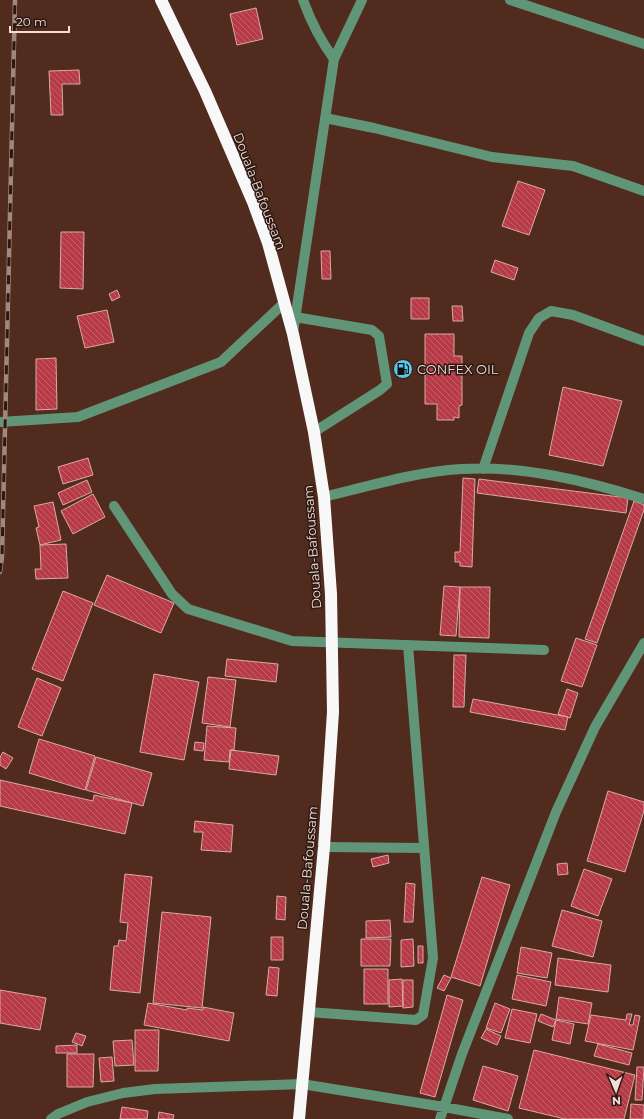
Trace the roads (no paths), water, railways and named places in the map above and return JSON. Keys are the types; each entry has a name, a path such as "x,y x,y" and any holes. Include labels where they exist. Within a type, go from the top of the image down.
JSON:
{"highway":[{"name":"Douala-Bafoussam","path":"161,0 205,91 253,202 268,243 293,334 314,432 324,497 330,594 333,712 324,847 298,1119"}],"street":[{"path":"303,0 321,42 334,59"},
{"path":"293,334 334,59 362,0"},
{"path":"510,0 644,44"},
{"path":"325,118 374,128 492,157 573,166 644,191"},
{"path":"0,422 78,417 221,362 284,303"},
{"path":"483,469 529,333 539,318 551,311 573,315 644,341"},
{"path":"296,317 372,330 380,336 387,384 314,432"},
{"path":"324,497 421,475 461,469 504,469 545,475 614,490 644,499"},
{"path":"114,506 172,594 188,608 292,641 544,650"},
{"path":"440,1119 462,1054 556,812 595,727 644,644"},
{"path":"309,1012 416,1020 423,1015 433,958 408,645"},
{"path":"324,847 424,848"},
{"path":"51,1119 58,1114 87,1102 123,1093 155,1090 302,1084 508,1119"}],"railway":[{"path":"0,572 2,557 15,0"}],"place":[{"name":"CONFEX OIL","path":"403,369"}]}
